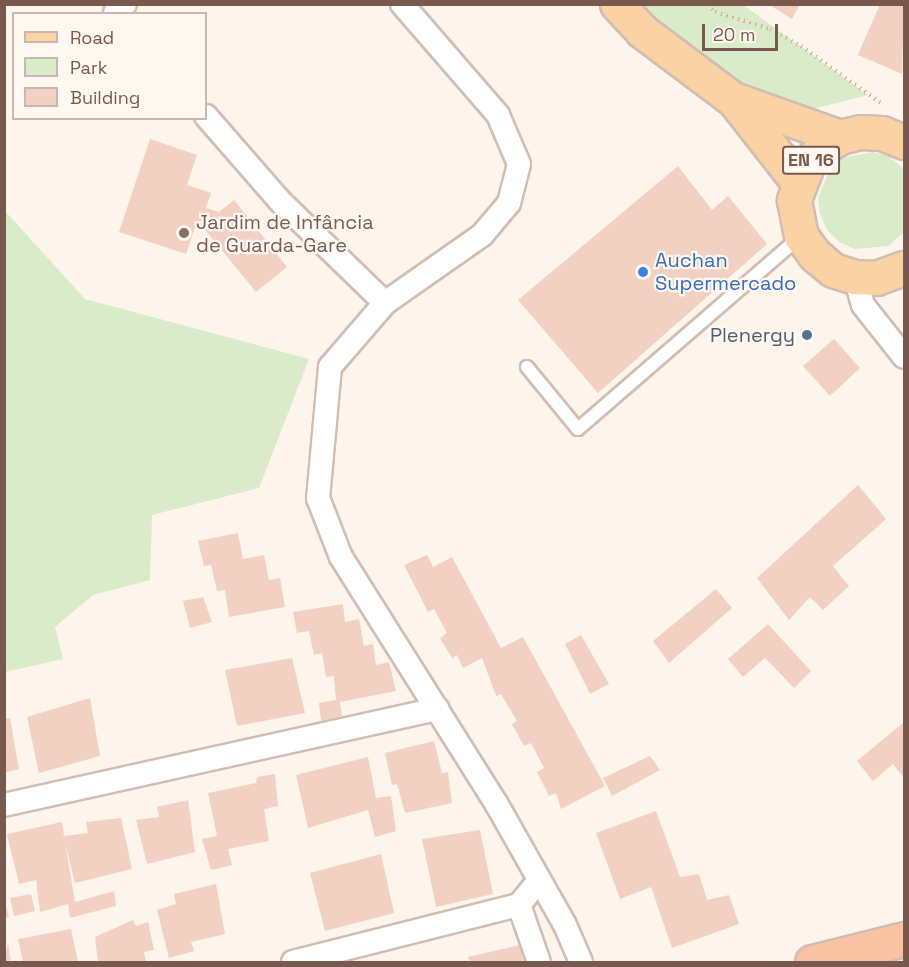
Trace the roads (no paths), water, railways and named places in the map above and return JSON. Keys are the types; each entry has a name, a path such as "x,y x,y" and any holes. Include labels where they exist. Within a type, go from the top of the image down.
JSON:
{"highway":[{"path":"812,963 904,939"}],"main road":[{"name":"EN 16","path":"616,4 642,31 734,100 798,182"},
{"name":"EN 16","path":"734,100 840,137"},
{"name":"EN 16","path":"801,236 795,200 798,182 822,148 840,137 861,132 904,139"},
{"path":"801,236 824,262 855,277 876,278 904,268"}],"street":[{"path":"412,8 498,115 519,164 509,203 482,236 386,303 330,367 318,498 341,557 539,880 581,963"},
{"path":"207,117 280,201 386,303"},
{"path":"855,277 863,305 904,357"},
{"path":"4,805 436,710"},
{"path":"293,963 519,905 539,880"},
{"path":"519,905 539,963"}],"lane":[{"path":"527,367 578,429 801,236"}],"place":[{"name":"Jardim de Infância de Guarda-Gare","path":"184,233"},
{"name":"Auchan Supermercado","path":"643,272"},
{"name":"Plenergy","path":"807,335"}]}
